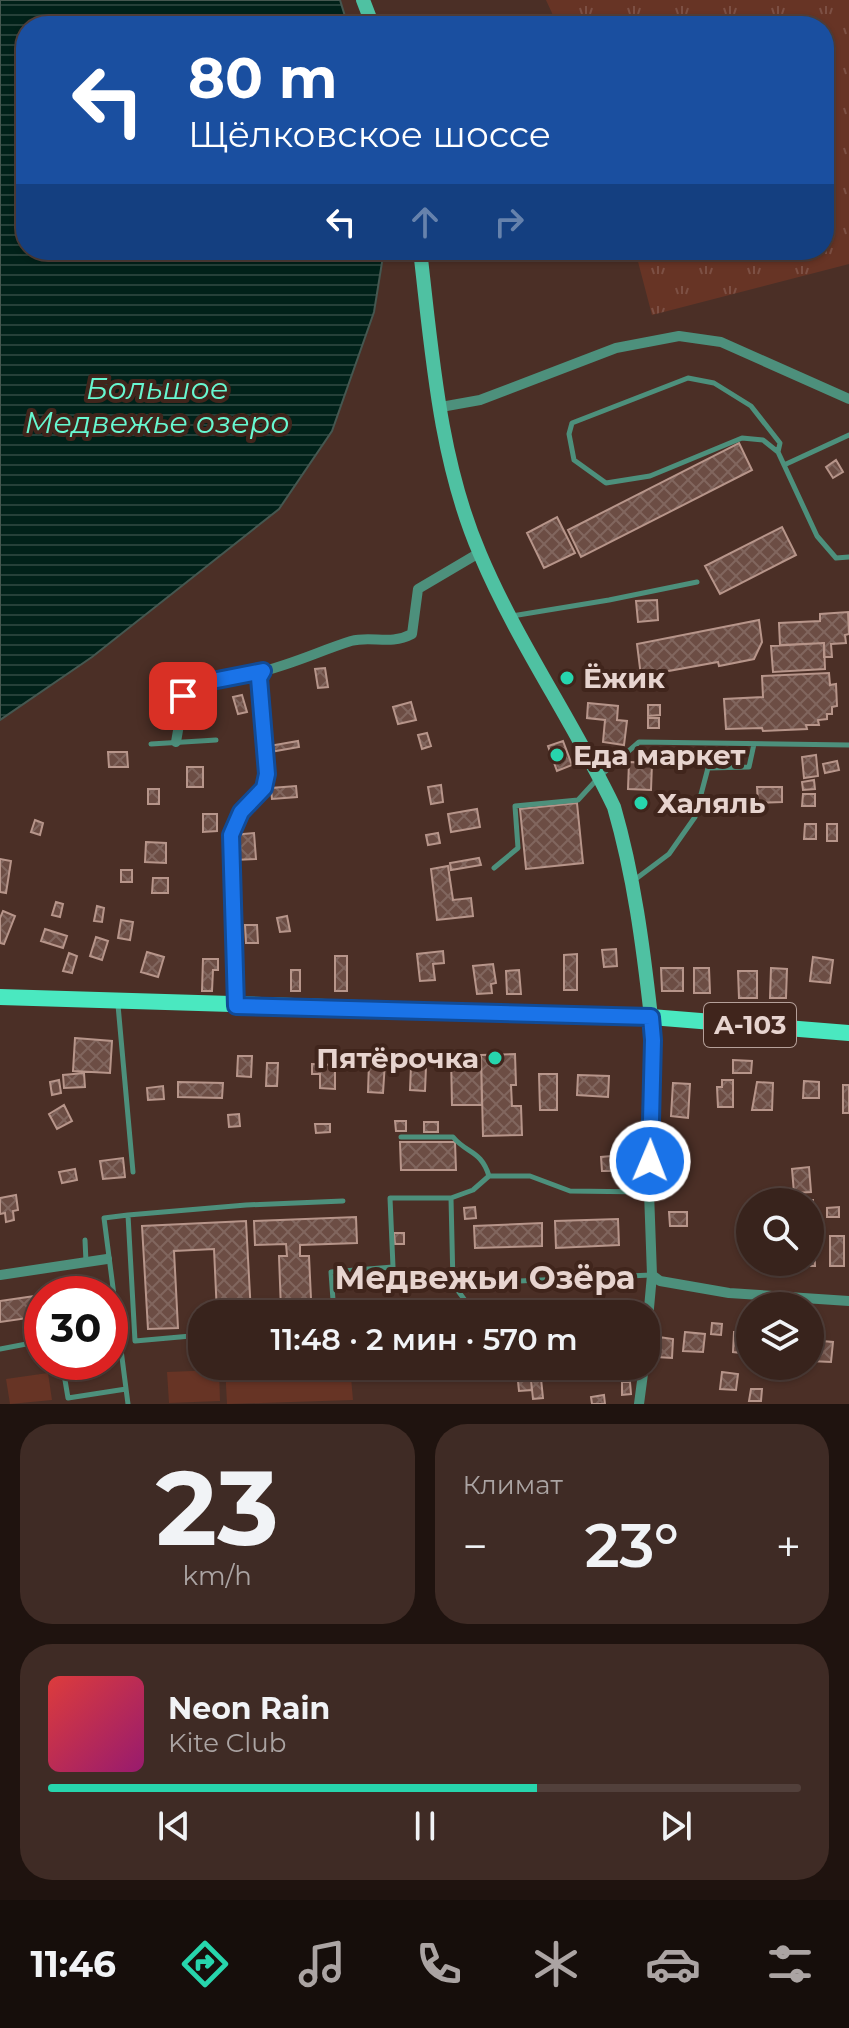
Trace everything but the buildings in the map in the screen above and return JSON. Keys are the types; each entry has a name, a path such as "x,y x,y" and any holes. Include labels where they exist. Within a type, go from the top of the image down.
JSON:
{"main road":[{"path":"421,260 434,376 450,461 479,553 614,807 632,882 651,1017"},
{"name":"А-103","path":"0,997 651,1017 849,1033"}],"street":[{"path":"441,407 480,400 616,348 679,336 721,342 849,399"},
{"path":"176,742 185,690 207,682 263,671 355,640 386,642 412,634 418,589 479,553"},
{"path":"650,1300 651,1017"},
{"path":"0,1275 107,1259"},
{"path":"652,1275 660,1281 729,1293 849,1301"},
{"path":"639,1404 642,1380"}],"lane":[{"path":"778,452 780,443 751,406 714,383 688,378 572,423 569,434 574,460 606,483 650,476 742,438 763,440 778,452 817,536 836,558 849,557"},
{"path":"784,465 849,435"},
{"path":"511,616 697,582"},
{"path":"236,1006 231,835 241,812 264,788 267,774 259,678 263,671"},
{"path":"151,744 216,740"},
{"path":"494,868 518,848 515,806 578,800 639,742 849,745"},
{"path":"632,882 669,854 695,817 708,768 749,767 754,744"},
{"path":"118,1002 133,1172"},
{"path":"401,1137 453,1137 459,1145 484,1161 489,1176"},
{"path":"333,1300 331,1272 393,1267 390,1198 451,1198 473,1190 489,1176 530,1176 570,1191 649,1192"},
{"path":"451,1198 453,1284 465,1300"},
{"path":"128,1404 104,1218 246,1205 343,1201"},
{"path":"128,1215 135,1341 188,1336"},
{"path":"85,1240 86,1263"},
{"path":"453,1284 652,1275"},
{"path":"0,1349 24,1344"},
{"path":"65,1380 68,1401 126,1389"}],"green space":[{"path":"546,0 849,0 849,264 652,315 638,260 834,260 834,16 553,16"},
{"path":"188,1371 188,1380 219,1380 220,1401 169,1403 167,1372"},
{"path":"24,1376 24,1380 49,1380 52,1400 10,1404 6,1379"},
{"path":"226,1380 351,1380 353,1400 227,1404"}],"water":[{"name":"Большое Медвежье озеро","path":"0,0 340,0 345,16 16,16 16,260 382,260 374,312 332,431 279,509 92,657 0,720"}],"place":[{"name":"Ёжик","path":"567,678"},
{"name":"Еда маркет","path":"557,755"},
{"name":"Халяль","path":"641,803"},
{"name":"Пятёрочка","path":"495,1058"}],"district":[{"name":"Медвежьи Озёра","path":"485,1278"}],"route":[{"path":"183,696 185,690 207,682 263,671 259,678 267,774 264,788 241,812 231,835 236,1006 651,1017 650,1161"}]}
